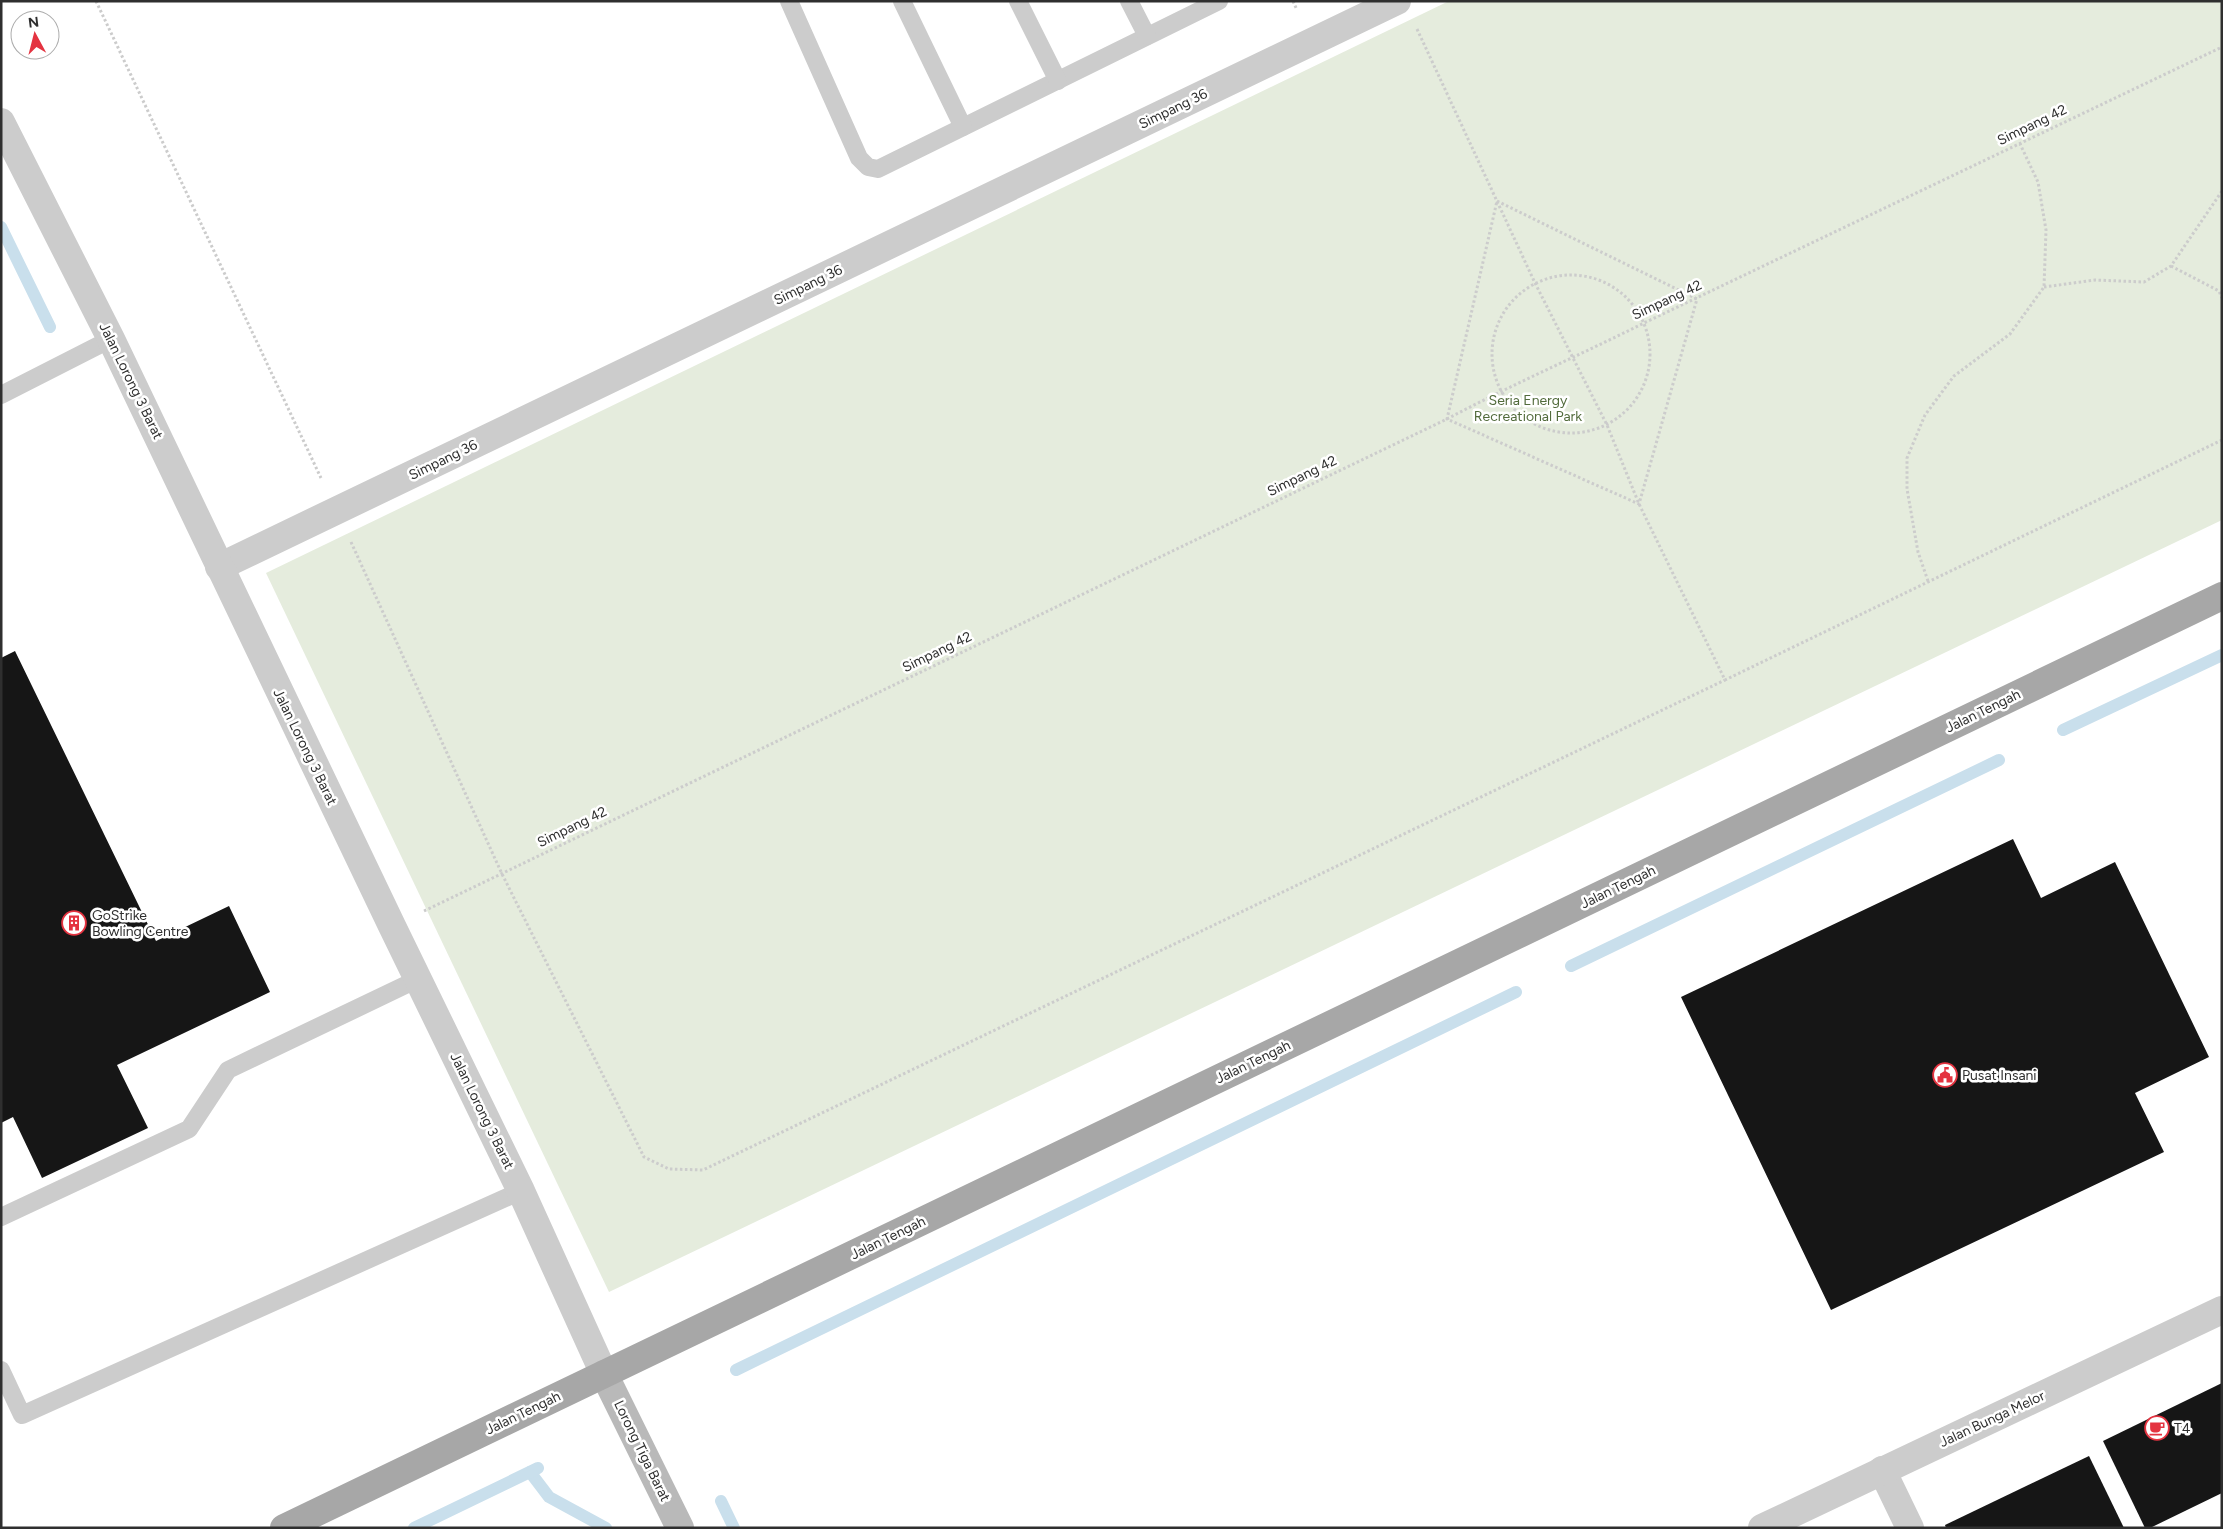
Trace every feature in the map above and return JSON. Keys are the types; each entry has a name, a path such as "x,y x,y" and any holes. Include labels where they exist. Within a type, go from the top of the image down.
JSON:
{"main road":[{"name":"Jalan Tengah","path":"284,1528 2222,596"},
{"name":"Lorong Tiga Barat","path":"604,1374 680,1528"}],"street":[{"name":"Simpang 36","path":"219,567 1397,1"},
{"name":"Jalan Lorong 3 Barat","path":"1,122 112,339 219,567 521,1191 604,1374"},
{"name":"Jalan Bunga Melor","path":"1762,1528 2222,1310"},
{"path":"1882,1470 1910,1528"}],"lane":[{"path":"789,1 859,158 868,168 878,169 1219,1"},
{"path":"902,1 963,127"},
{"path":"1018,1 1058,80"},
{"path":"1130,1 1147,36"},
{"path":"1,395 112,339"},
{"path":"1,1217 189,1129 228,1070 418,979"},
{"path":"1,1370 22,1415 521,1191"}],"path":[{"path":"96,1 337,511 502,874 644,1157 668,1169 703,1170 2222,440"},
{"path":"1417,28 1535,283 1607,425 1639,504 1725,680"},
{"name":"Simpang 42","path":"392,926 1447,419 1501,391 1697,299 2222,46"},
{"path":"1928,581 1918,552 1908,489 1906,458 1925,415 1954,376 2010,334 2044,287 2046,230 2038,182 2020,144"},
{"path":"2044,287 2096,280 2144,282 2171,266 2222,191"},
{"path":"1497,201 1697,299 1639,504"},
{"path":"1497,201 1447,419 1639,504"},
{"path":"2171,266 2219,291 2222,298"},
{"path":"1579,274 1601,280 1621,292 1636,308 1647,328 1651,350 1648,373 1640,394 1625,412 1607,425 1586,432 1563,433 1540,427 1520,416 1505,399 1494,380 1490,357 1493,334 1502,313 1516,295 1535,283 1556,275 1579,274"}],"green space":[{"name":"Seria Energy Recreational Park","path":"1449,1 2222,1 2222,520 609,1292 266,573"}],"building":[{"name":"GoStrike Bowling Centre","path":"15,651 156,941 229,906 270,992 117,1065 148,1128 42,1178 13,1117 1,1123 1,658"},
{"name":"Pusat Insani","path":"2013,839 2041,898 2115,862 2209,1057 2135,1093 2164,1152 1831,1310 1681,997"},
{"path":"2222,1383 2222,1493 2150,1528 2145,1528 2103,1441"},
{"path":"2089,1456 2124,1528 1946,1528 1945,1525"}],"waterway":[{"path":"1,227 50,327"},
{"path":"2063,730 2222,655"},
{"path":"1571,966 1999,760"},
{"path":"736,1370 1516,992"},
{"path":"414,1528 538,1468"},
{"path":"530,1472 549,1497 606,1528"},
{"path":"721,1501 734,1528"}],"place":[{"name":"GoStrike Bowling Centre","path":"74,923"},
{"name":"Pusat Insani","path":"1945,1075"},
{"name":"T4","path":"2157,1428"}]}
